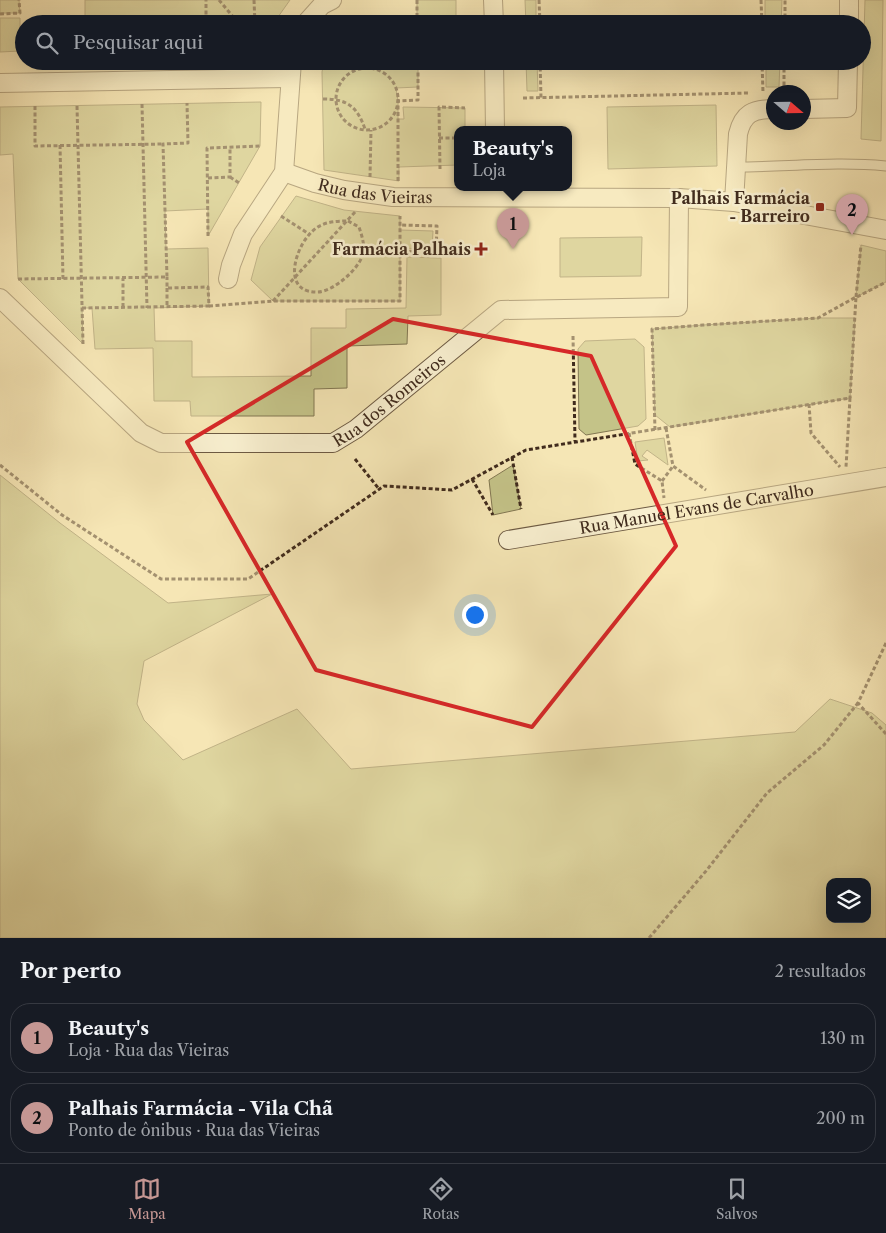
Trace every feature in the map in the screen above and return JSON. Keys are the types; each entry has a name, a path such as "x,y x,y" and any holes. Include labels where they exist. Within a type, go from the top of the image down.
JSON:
{"street":[{"path":"313,15 322,5 332,0"},
{"path":"493,0 494,15"},
{"path":"849,0 849,15"},
{"path":"0,83 291,70 284,172 243,234 231,265 228,279"},
{"path":"494,70 494,126"},
{"path":"811,109 847,108 848,70"},
{"path":"734,202 738,134 743,119 748,114 757,110 766,109"},
{"name":"Rua das Vieiras","path":"284,172 315,183 344,190 393,198 495,193 679,198 734,202 886,230"},
{"name":"Rua dos Romeiros","path":"0,298 141,434 160,443 333,443 356,429 501,310 678,307 679,198"},
{"name":"Rua Manuel Evans de Carvalho","path":"508,540 886,477"}],"lane":[{"path":"735,168 811,164 886,166"}],"path":[{"path":"0,14 20,13 19,0"},
{"path":"206,0 206,15"},
{"path":"219,0 232,15"},
{"path":"254,0 255,15"},
{"path":"417,0 417,15"},
{"path":"539,0 540,15"},
{"path":"761,0 762,15"},
{"path":"785,15 786,0"},
{"path":"354,70 342,79 335,99 342,119 350,126 371,130 380,127 389,121 395,112 398,101"},
{"path":"379,70 394,83 398,101 398,181"},
{"path":"398,101 418,100 418,70"},
{"path":"540,70 541,98"},
{"path":"523,98 763,93 762,70"},
{"path":"784,70 784,85"},
{"path":"323,99 335,99 346,102 358,114 365,129"},
{"path":"35,106 35,146 188,144 187,103"},
{"path":"142,104 147,308"},
{"path":"77,106 83,344"},
{"path":"440,169 439,108 465,108"},
{"path":"370,178 371,130"},
{"path":"439,138 454,138"},
{"path":"163,144 167,307"},
{"path":"60,145 63,278"},
{"path":"208,236 207,148 260,146"},
{"path":"230,147 230,177"},
{"path":"208,178 230,177 239,183"},
{"path":"272,302 356,211"},
{"path":"282,216 309,234"},
{"path":"82,308 147,308 272,302 400,301 400,216"},
{"path":"348,221 359,227 364,240 363,254 356,266 343,280 330,288 318,292 299,286 294,278 296,260 309,234 328,222 348,221"},
{"path":"363,254 400,251 436,252 437,226 400,224"},
{"path":"809,404 811,433 846,473 856,297 861,245"},
{"path":"18,279 167,277"},
{"path":"123,278 123,308"},
{"path":"655,430 652,330 818,318 886,282"},
{"path":"167,288 208,287 209,306"},
{"path":"573,336 575,441"},
{"path":"0,465 62,515 161,579 248,579 384,486 452,490 526,450 850,398"},
{"path":"666,428 673,466 714,495"},
{"path":"629,433 635,464 662,482"},
{"path":"512,457 521,509"},
{"path":"355,460 379,489"},
{"path":"665,503 662,482 673,466"},
{"path":"472,479 493,515"},
{"path":"649,938 706,871 767,794 824,745 858,703 886,643"},
{"path":"858,703 886,734"}],"highlighted area":[{"path":"393,319 591,356 676,546 532,727 316,670 187,442"}],"shaded area":[{"path":"0,0 19,0 20,13 0,13"},
{"path":"85,0 290,0 279,15 85,15"},
{"path":"417,0 456,0 456,15 417,15"},
{"path":"525,0 536,0 536,15 526,15"},
{"path":"765,0 782,0 781,15 765,15"},
{"path":"865,0 883,0 881,141 861,139 863,70 871,70 871,15 865,15"},
{"path":"0,18 15,18 15,51 0,52"},
{"path":"322,70 418,70 418,87 396,88 398,119 404,119 403,107 465,108 465,126 454,126 454,165 399,167 399,181 324,170"},
{"path":"526,70 537,70 538,91 527,91"},
{"path":"766,70 780,70 779,85 766,85"},
{"path":"261,102 260,146 208,236 208,209 165,211 166,249 208,248 209,306 154,308 155,341 192,341 192,377 311,376 311,328 346,328 346,309 406,308 407,257 441,258 441,315 408,316 407,344 347,346 347,388 314,389 314,416 191,416 190,401 154,401 153,348 95,349 92,308 82,308 83,344 18,279 13,154 0,155 0,107"},
{"path":"716,105 717,166 608,169 607,107"},
{"path":"296,196 344,210 400,216 400,230 433,231 432,249 400,248 400,301 273,301 251,280 260,247"},
{"path":"642,237 641,276 560,277 560,238"},
{"path":"861,245 886,251 886,282 856,297"},
{"path":"818,318 855,318 850,398 670,427 655,415 652,329"},
{"path":"635,339 644,347 646,419 638,426 586,435 579,429 578,349 585,341"},
{"path":"664,438 668,465 647,450 642,456 648,460 638,461 635,442"},
{"path":"513,465 521,509 493,515 489,480"},
{"path":"0,475 60,523 168,603 272,594 144,661 137,704 144,720 183,760 297,709 351,769 795,732 830,699 872,713 886,725 886,938 0,938"}],"place":[{"name":"Palhais Farmácia - Barreiro","path":"820,207"},
{"name":"Palhais Farmácia - Vila Chã","path":"852,235"},
{"name":"Farmácia Palhais","path":"481,249"},
{"name":"Beauty's","path":"513,249"}]}
